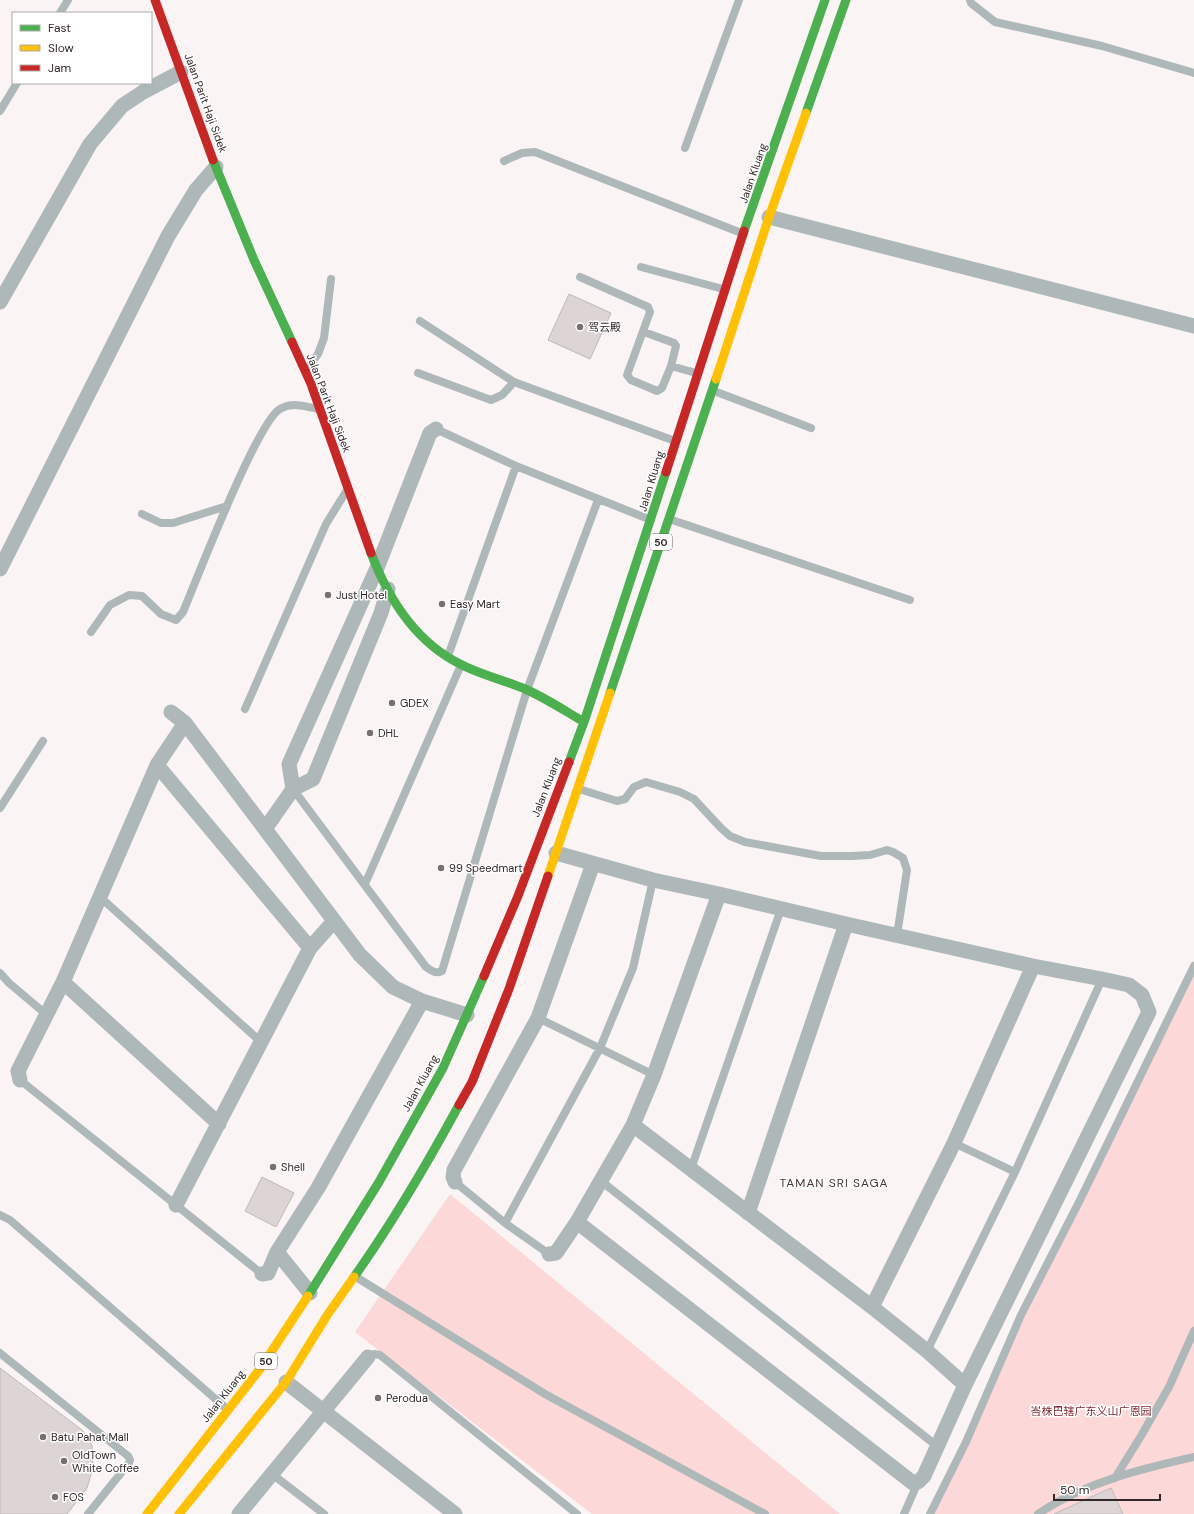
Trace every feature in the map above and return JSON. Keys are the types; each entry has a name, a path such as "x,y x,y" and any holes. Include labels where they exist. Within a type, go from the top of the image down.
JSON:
{"main road":[{"name":"Jalan Parit Haji Sidek","path":"155,0 216,167 254,260 321,409 377,568 388,589 408,622 423,639 447,657 461,665 527,690 584,722"},
{"name":"Jalan Kluang","path":"147,1514 260,1369 310,1293 379,1182 442,1068 467,1015 518,896 584,722 652,520 724,290 825,0"},
{"name":"50","path":"179,1514 286,1382 328,1314 380,1240 446,1130 472,1082 509,989 669,518 714,391 769,217 846,0"},
{"path":"442,1068 442,1082 444,1088"},
{"path":"454,1095 460,1093 472,1082"},
{"path":"357,1217 366,1210 373,1208"},
{"path":"380,1240 382,1231 381,1217"}],"street":[{"path":"0,302 90,144 122,106 143,92 181,72"},
{"path":"0,569 168,236 196,190 216,167"},
{"path":"769,217 1194,326"},
{"path":"293,789 289,764 377,568 430,433 436,429"},
{"path":"265,829 293,789 313,779 381,613 388,589"},
{"path":"171,712 185,723 360,955 393,987 422,1001 467,1015"},
{"path":"20,1080 18,1071 63,982 157,765 185,723"},
{"path":"157,765 310,948"},
{"path":"556,853 653,880 1033,966 1102,979 1128,986 1138,992 1142,995 1149,1012 965,1385 924,1476 918,1482 913,1483 577,1222"},
{"path":"455,1182 453,1177 454,1170 538,1018 592,864"},
{"path":"549,1254 556,1253 577,1222 633,1125 654,1075 719,894"},
{"path":"176,1205 310,948 334,921"},
{"path":"748,1213 846,924"},
{"path":"872,1307 954,1143 1033,966"},
{"path":"63,982 219,1124"},
{"path":"262,1274 268,1273 278,1252 318,1188 422,1001"},
{"path":"633,1125 872,1307 927,1351 965,1385"},
{"path":"446,1130 467,1146"},
{"path":"278,1252 310,1293"},
{"path":"239,1514 368,1357"},
{"path":"286,1382 325,1410 455,1514"}],"lane":[{"path":"61,12 68,0"},
{"path":"685,148 739,0"},
{"path":"970,0 971,3 995,22 1102,46 1194,73"},
{"path":"0,111 16,84"},
{"path":"504,161 522,154 535,152 744,234"},
{"path":"641,267 724,290"},
{"path":"305,371 318,354 324,338 331,278"},
{"path":"580,278 648,308 650,312 644,332 627,375 631,380 658,391 662,388 671,366 676,346 674,343 644,332"},
{"path":"420,321 514,382 676,441"},
{"path":"671,366 697,373"},
{"path":"418,373 491,400 502,395 514,382"},
{"path":"714,391 811,428"},
{"path":"90,632 110,605 129,595 142,596 161,614 176,620 183,612 227,506 261,433 279,409 295,404 321,409"},
{"path":"436,429 516,466 598,500 652,520"},
{"path":"447,657 516,466"},
{"path":"245,708 326,524 349,487"},
{"path":"293,789 426,967 432,972 438,973 442,971 527,690 598,500"},
{"path":"142,514 161,523 173,523 227,506"},
{"path":"669,518 910,600"},
{"path":"365,884 461,665"},
{"path":"0,808 43,741"},
{"path":"578,789 617,801 625,798 634,787 646,782 680,792 694,799 730,836 745,842 821,856 870,855 886,850 894,852 902,858 907,870 897,935"},
{"path":"505,1223 600,1048 633,968 653,880"},
{"path":"100,897 261,1042"},
{"path":"691,1168 781,909"},
{"path":"930,1514 966,1442 1021,1315 1080,1200 1194,966"},
{"path":"0,973 9,983 47,1015"},
{"path":"927,1351 1015,1172 1102,979"},
{"path":"538,1018 654,1075"},
{"path":"20,1080 262,1274"},
{"path":"954,1143 1015,1172"},
{"path":"601,1181 937,1446"},
{"path":"455,1182 505,1223 549,1254"},
{"path":"0,1215 10,1220 227,1410"},
{"path":"355,1277 545,1394 765,1514"},
{"path":"1115,1478 1169,1387 1194,1331"},
{"path":"0,1354 128,1456 130,1460 129,1463 88,1514"},
{"path":"368,1357 374,1354 380,1355 577,1514"},
{"path":"1038,1514 1053,1503 1115,1478 1146,1468 1194,1456"},
{"path":"272,1474 324,1514"},
{"path":"904,1514 918,1482"}],"green space":[{"name":"峇株巴辖广东义山广恩园","path":"1194,961 1194,1514 927,1514"},
{"path":"450,1194 840,1514 592,1514 355,1332"}],"building":[{"name":"驾云殿","path":"569,294 611,313 590,359 548,340"},
{"path":"262,1177 294,1193 276,1227 245,1211"},
{"name":"Batu Pahat Mall","path":"0,1368 82,1430 92,1445 93,1468 87,1488 67,1514 0,1514"},
{"path":"1111,1488 1123,1514 1054,1514"}],"traffic: fast":[{"path":"744,231 825,0"},
{"path":"806,113 846,0"},
{"path":"213,160 254,260 292,342"},
{"path":"610,693 716,379"},
{"path":"569,762 584,722 666,472"},
{"path":"371,553 395,602 405,617 430,644 444,655 460,664 517,686 548,700 584,722"},
{"path":"308,1296 379,1182 443,1068 484,976"},
{"path":"354,1277 409,1192 459,1105"}],"traffic: slow":[{"path":"716,379 769,217 806,113"},
{"path":"548,876 610,693"},
{"path":"179,1514 286,1382 328,1314 354,1277"},
{"path":"147,1514 260,1369 308,1296"}],"traffic: jam":[{"path":"155,0 213,160"},
{"path":"666,472 744,231"},
{"path":"292,342 311,384 371,553"},
{"path":"484,976 518,896 569,762"},
{"path":"459,1105 472,1082 509,989 548,876"}],"place":[{"name":"驾云殿","path":"580,327"},
{"name":"Just Hotel","path":"328,595"},
{"name":"Easy Mart","path":"442,604"},
{"name":"GDEX","path":"392,703"},
{"name":"DHL","path":"370,733"},
{"name":"99 Speedmart","path":"441,868"},
{"name":"Shell","path":"273,1167"},
{"name":"Perodua","path":"378,1398"},
{"name":"Batu Pahat Mall","path":"43,1437"},
{"name":"OldTown White Coffee","path":"64,1461"},
{"name":"FOS","path":"55,1497"}],"district":[{"name":"TAMAN SRI SAGA","path":"834,1183"}]}
